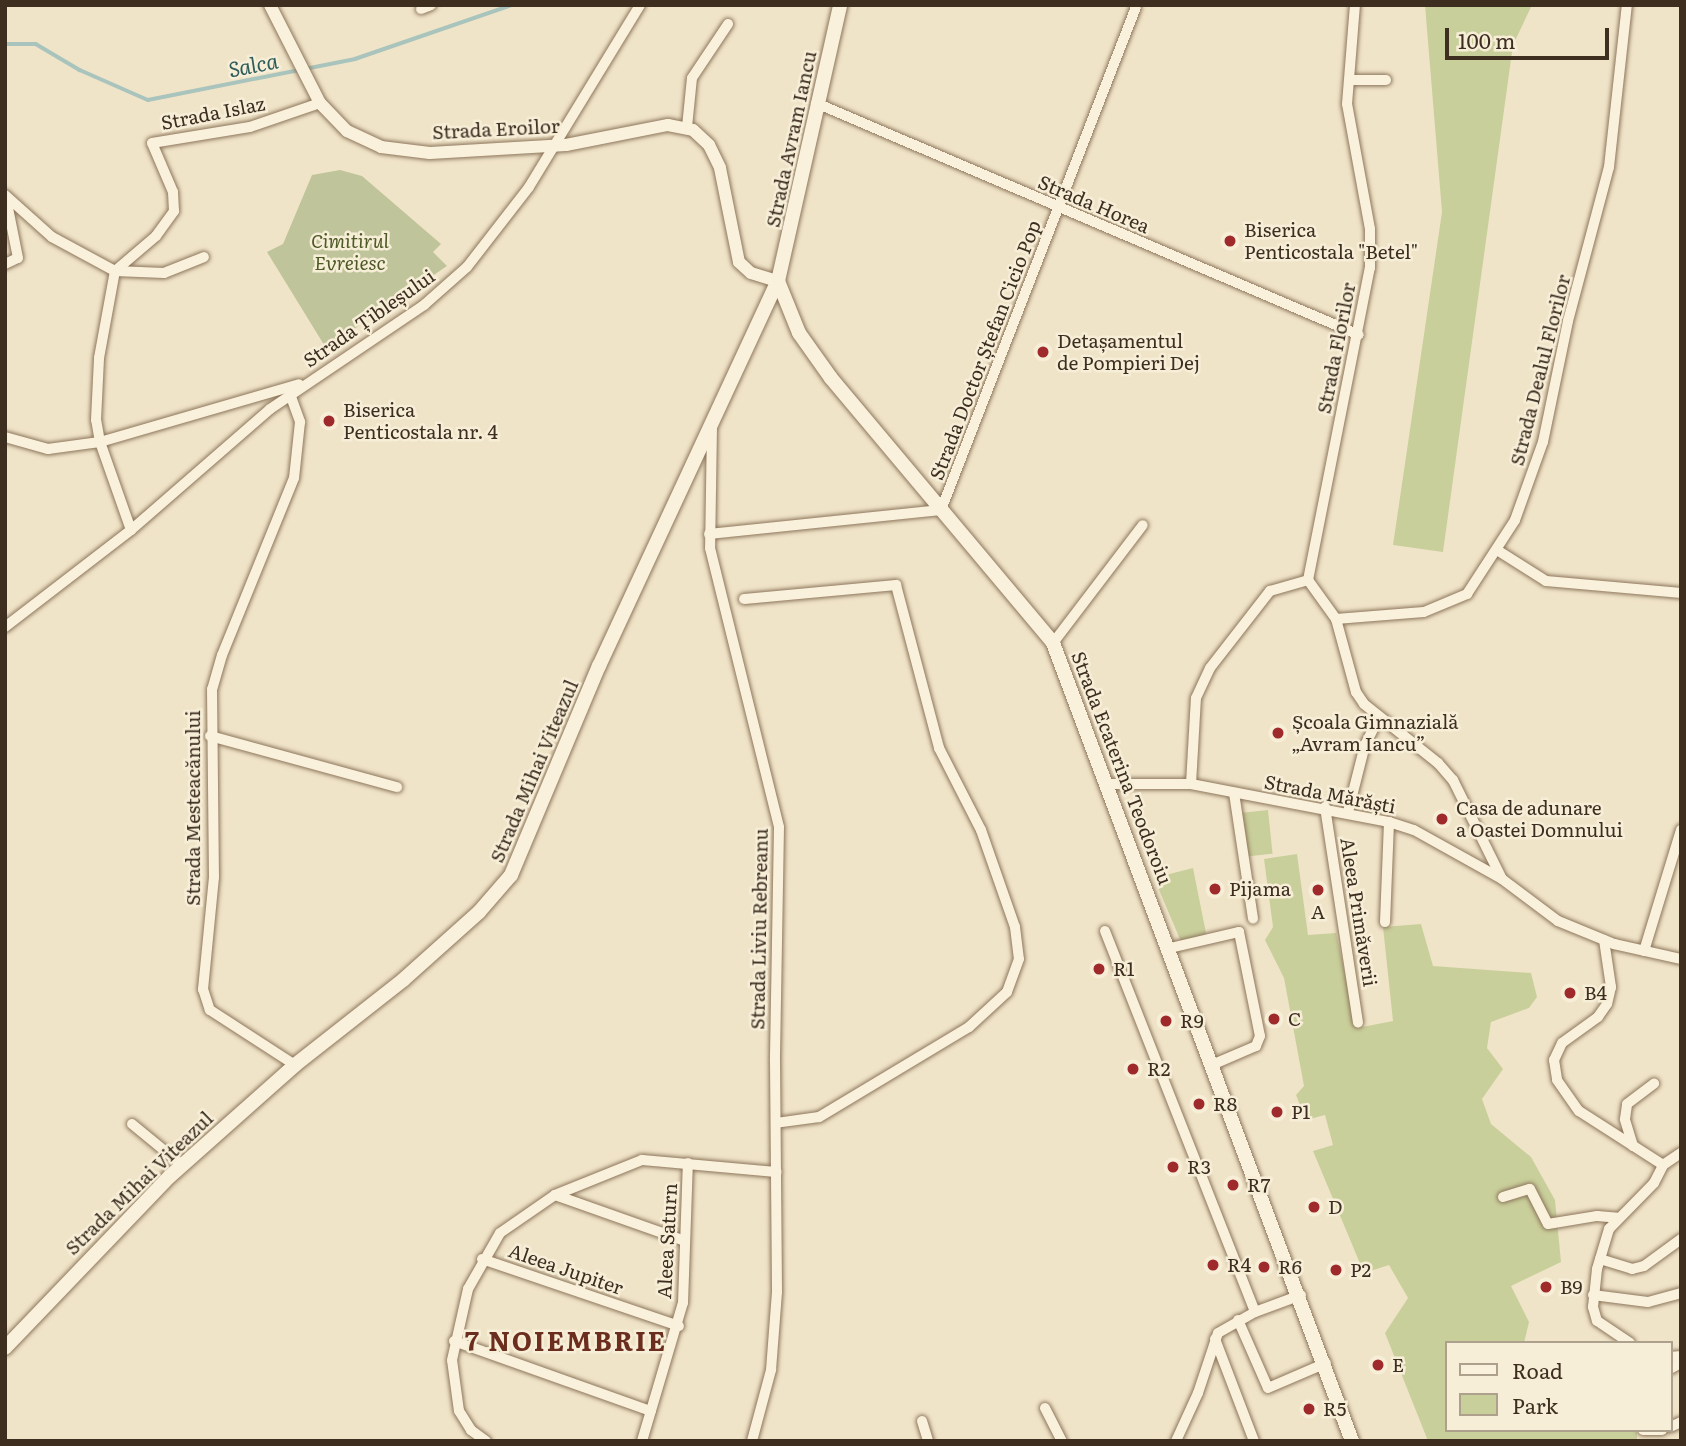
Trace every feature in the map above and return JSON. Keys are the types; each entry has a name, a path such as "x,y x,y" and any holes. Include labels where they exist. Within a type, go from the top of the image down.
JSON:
{"main road":[{"name":"Strada Avram Iancu","path":"778,281 840,5"},
{"name":"Strada Mihai Viteazul","path":"5,1348 57,1289 182,1165 295,1065 403,980 479,912 511,874 599,666 778,281"},
{"name":"Strada Ecaterina Teodoroiu","path":"778,281 813,354 1053,643 1301,1295 1349,1425 1352,1441"},
{"name":"Strada Ecaterina Teodoroiu","path":"1349,1425 1359,1441"}],"street":[{"name":"Strada Eroilor","path":"270,5 320,103 347,131 381,147 430,153 554,146 668,125 687,127"},
{"name":"Strada Țibleșului","path":"5,627 131,530 290,394 424,305 467,267 495,236 554,146 640,5"},
{"name":"Strada Florilor","path":"1308,580 1359,335 1371,249 1349,123 1355,5"},
{"name":"Strada Dealul Florilor","path":"1336,619 1394,617 1449,604 1467,594 1497,550 1525,497 1543,442 1568,321 1604,194 1627,5"},
{"name":"Strada Doctor Ștefan Cicio Pop","path":"941,510 1136,6"},
{"path":"728,24 692,78 687,127 704,139 715,154 739,262 751,273 778,281"},
{"path":"1350,80 1386,80"},
{"name":"Strada Islaz","path":"115,271 156,236 174,211 173,192 152,143 250,127 320,103"},
{"name":"Strada Horea","path":"816,103 1359,335"},
{"path":"6,196 52,237 115,271 164,273 204,257"},
{"path":"5,264 18,258 6,196"},
{"path":"115,271 99,358 96,421 100,442 131,530"},
{"name":"Strada Țibleșului","path":"5,437 48,449 100,442 306,383"},
{"name":"Strada Mesteacănului","path":"290,394 300,422 294,478 222,655 212,689 210,736 214,877 204,1003 295,1065"},
{"name":"Strada Liviu Rebreanu","path":"712,423 709,534 779,827 775,1335 767,1389 752,1441"},
{"path":"709,534 941,510"},
{"path":"1053,643 1143,525"},
{"path":"1497,550 1546,582 1681,593"},
{"path":"1191,784 1196,698 1210,668 1270,591 1308,580 1336,619 1356,692 1378,720 1438,763 1452,780 1502,878"},
{"path":"744,599 896,586 939,748 981,830 1015,927 1019,959 1007,992 969,1027 819,1117 776,1123"},
{"path":"1348,811 1365,745 1378,720"},
{"path":"210,736 397,787"},
{"name":"Strada Mărăști","path":"1108,784 1191,784 1348,811 1389,822 1414,830 1502,878 1541,912 1604,940 1681,959"},
{"path":"1234,793 1253,919"},
{"name":"Aleea Primăverii","path":"1325,807 1358,1022"},
{"path":"1385,922 1389,822"},
{"path":"1644,951 1681,830"},
{"path":"1105,931 1255,1312"},
{"path":"1170,948 1238,932 1260,1036 1256,1046 1214,1064"},
{"path":"1604,940 1611,987 1607,1004 1598,1017 1562,1043 1554,1060 1555,1070 1565,1096 1579,1111 1663,1165"},
{"path":"1633,1146 1625,1119 1627,1104 1654,1084"},
{"path":"132,1124 182,1165"},
{"path":"1627,1341 1597,1321 1593,1295 1600,1259 1609,1228 1654,1182 1663,1165 1681,1153"},
{"path":"486,1441 471,1430 459,1411 454,1341 482,1259 508,1225 555,1195 642,1160 776,1172"},
{"name":"Aleea Saturn","path":"642,1441 679,1326 688,1163"},
{"path":"1503,1198 1530,1189 1548,1224 1597,1216 1618,1218"},
{"path":"555,1195 685,1241"},
{"path":"1600,1259 1632,1269 1644,1266 1681,1239"},
{"name":"Aleea Jupiter","path":"482,1259 679,1326"},
{"path":"1593,1295 1648,1302 1681,1293"},
{"path":"1176,1441 1198,1393 1215,1338 1238,1320 1301,1295"},
{"path":"1238,1320 1268,1388 1326,1363"},
{"path":"1215,1338 1254,1441"},
{"path":"454,1341 652,1411"},
{"path":"1045,1408 1062,1441"},
{"path":"922,1421 928,1441"}],"green space":[{"path":"1425,5 1532,5 1513,45 1443,552 1393,545 1442,212"},
{"name":"Cimitirul Evreiesc","path":"340,170 362,176 441,244 433,252 447,266 326,348 267,252 283,244 312,175"},
{"path":"1268,810 1273,854 1247,856 1242,813"},
{"path":"1297,854 1308,935 1336,933 1357,1028 1393,1021 1383,927 1421,924 1433,966 1531,973 1537,997 1529,1008 1491,1022 1487,1048 1503,1069 1482,1099 1491,1124 1531,1157 1555,1200 1561,1262 1511,1286 1529,1322 1524,1341 1444,1341 1444,1432 1637,1432 1637,1441 1428,1441 1385,1333 1408,1298 1389,1265 1364,1273 1313,1151 1333,1145 1325,1115 1306,1120 1296,1095 1304,1086 1284,978 1265,940 1273,927 1264,859"},
{"path":"1193,868 1207,938 1182,944 1154,878"}],"waterway":[{"name":"Salca","path":"5,44 36,44 80,70 148,100 355,59 512,5"}],"place":[{"name":"Biserica Penticostala \"Betel\"","path":"1230,241"},
{"name":"Detașamentul de Pompieri Dej","path":"1043,352"},
{"name":"Biserica Penticostala nr. 4","path":"329,421"},
{"name":"Școala Gimnazială „Avram Iancu”","path":"1278,733"},
{"name":"Casa de adunare a Oastei Domnului","path":"1442,819"},
{"name":"Pijama","path":"1215,889"},
{"name":"A","path":"1318,890"},
{"name":"R1","path":"1099,969"},
{"name":"B4","path":"1570,993"},
{"name":"C","path":"1274,1019"},
{"name":"R9","path":"1166,1021"},
{"name":"R2","path":"1133,1069"},
{"name":"R8","path":"1199,1104"},
{"name":"P1","path":"1277,1112"},
{"name":"R3","path":"1173,1167"},
{"name":"R7","path":"1233,1185"},
{"name":"D","path":"1314,1207"},
{"name":"R4","path":"1213,1265"},
{"name":"R6","path":"1264,1267"},
{"name":"P2","path":"1336,1270"},
{"name":"B9","path":"1546,1287"},
{"name":"E","path":"1378,1365"},
{"name":"R5","path":"1309,1409"}],"district":[{"name":"7 NOIEMBRIE","path":"566,1340"}]}
